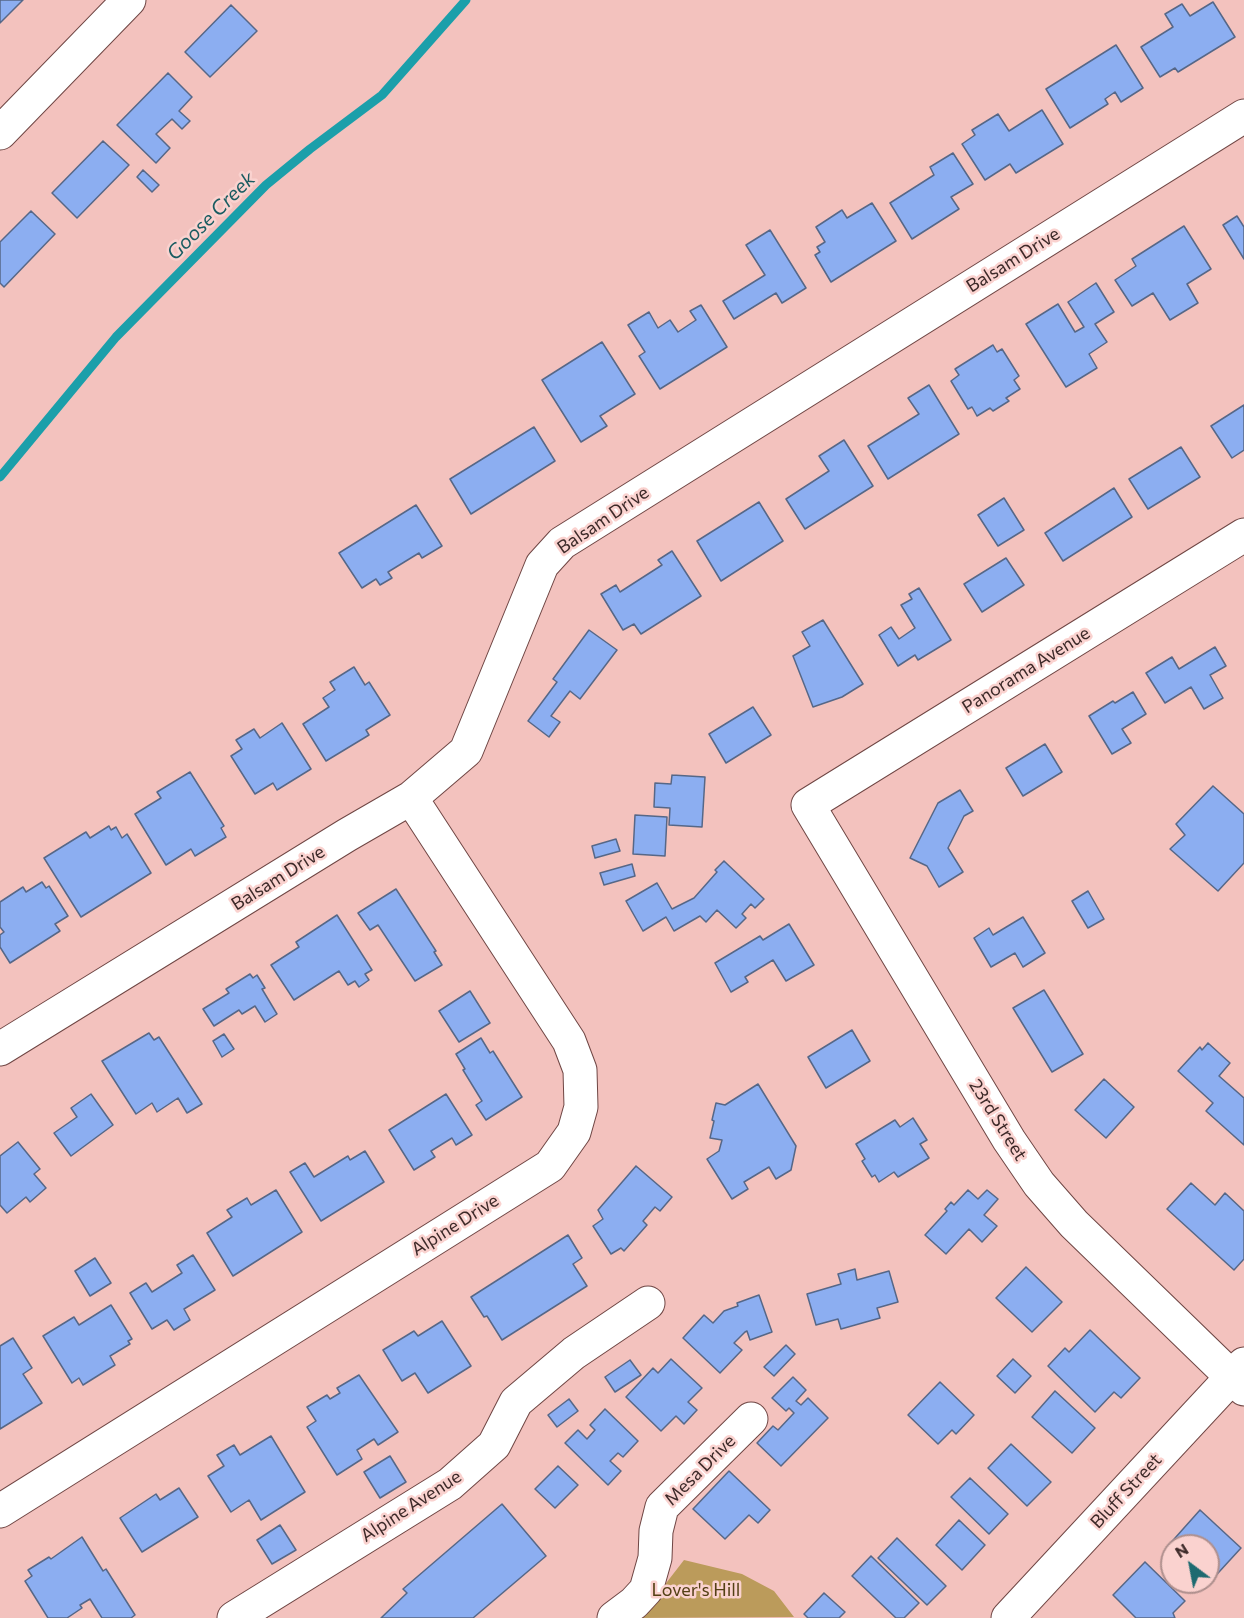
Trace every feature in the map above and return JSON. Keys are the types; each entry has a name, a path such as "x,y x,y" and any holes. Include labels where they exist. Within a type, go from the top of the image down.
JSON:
{"street":[{"path":"0,133 129,0"},
{"name":"Balsam Drive","path":"0,1049 411,798 466,751 542,565 562,543 1244,116"},
{"name":"Panorama Avenue","path":"808,805 1244,535"},
{"name":"Alpine Drive","path":"0,1511 550,1166 574,1132 581,1107 580,1070 569,1041 411,798"},
{"name":"23rd Street","path":"808,805 1003,1130 1039,1184 1074,1224 1240,1377"},
{"name":"Alpine Avenue","path":"234,1618 450,1484 494,1444 516,1402 574,1353 648,1303"},
{"name":"Bluff Street","path":"1008,1618 1240,1377"},
{"name":"Mesa Drive","path":"614,1618 634,1603 646,1590 655,1558 656,1532 662,1507 751,1419"}],"green space":[{"name":"Lover's Hill","path":"684,1560 742,1574 774,1591 794,1617 631,1618 653,1600"}],"building":[{"path":"0,0 23,0 0,23"},
{"path":"1213,2 1235,37 1178,72 1175,68 1160,77 1141,47 1173,27 1165,14 1182,4 1190,16"},
{"path":"231,5 257,31 210,77 185,52"},
{"path":"1116,45 1143,88 1121,102 1115,92 1105,99 1108,104 1070,128 1046,89"},
{"path":"168,73 192,97 179,111 190,121 182,129 172,119 156,134 170,148 156,163 117,125"},
{"path":"1042,110 1063,144 1016,173 1010,164 985,180 962,144 975,135 972,130 998,114 1009,131"},
{"path":"103,141 129,165 77,218 52,193"},
{"path":"953,153 973,184 951,197 959,209 912,239 890,203 934,175 930,167"},
{"path":"143,170 159,185 152,192 137,177"},
{"path":"872,203 896,241 831,282 815,255 820,252 817,247 825,242 816,227 842,210 847,218"},
{"path":"31,211 55,234 4,287 0,283 0,242"},
{"path":"1237,216 1244,227 1244,259 1223,225"},
{"path":"1184,226 1211,269 1187,284 1198,303 1170,320 1153,293 1132,306 1115,280 1136,266 1132,259"},
{"path":"770,230 806,288 782,303 776,293 734,319 723,301 765,275 746,245"},
{"path":"1096,283 1114,312 1095,324 1107,342 1089,354 1097,368 1066,387 1026,324 1058,304 1075,332 1084,327 1068,302"},
{"path":"701,305 727,347 660,389 639,356 645,352 628,325 649,312 658,328 670,320 678,332 696,320 690,311"},
{"path":"602,342 635,394 600,416 607,426 581,442 542,380"},
{"path":"993,345 997,352 1002,349 1019,376 1014,380 1020,389 1006,398 1009,401 993,411 990,408 977,416 972,407 968,409 951,381 959,375 955,369"},
{"path":"929,385 959,434 888,479 868,446 919,414 908,398"},
{"path":"1244,405 1244,450 1232,458 1211,426"},
{"path":"534,427 555,461 471,514 450,479"},
{"path":"844,440 873,486 805,529 786,499 829,471 819,456"},
{"path":"1181,447 1200,477 1148,509 1129,479"},
{"path":"1114,488 1132,517 1063,561 1045,533"},
{"path":"1004,498 1024,530 998,546 978,515"},
{"path":"759,502 783,541 721,581 697,541"},
{"path":"416,505 442,546 422,558 419,553 388,572 392,578 380,585 376,579 362,588 339,553"},
{"path":"672,551 701,596 641,634 634,624 623,630 601,594 616,585 620,592 662,565 658,560"},
{"path":"1006,558 1024,585 982,612 964,584"},
{"path":"919,588 951,640 918,660 915,655 898,666 879,635 891,627 899,639 915,628 901,605 912,599 909,594"},
{"path":"823,620 863,684 842,697 813,707 793,656 810,646 802,632"},
{"path":"589,630 617,650 580,699 570,691 551,716 560,722 549,737 528,721 557,682 553,679"},
{"path":"1215,647 1226,666 1210,675 1223,698 1204,709 1191,687 1165,703 1146,673 1172,657 1179,669"},
{"path":"354,667 365,685 369,682 390,715 366,730 369,735 326,761 303,724 329,707 323,698 335,690 330,682"},
{"path":"1133,692 1146,714 1122,729 1131,743 1112,754 1089,716"},
{"path":"753,707 771,735 726,763 709,734"},
{"path":"282,723 311,769 277,790 273,783 255,794 231,756 242,749 236,740 254,729 260,738"},
{"path":"1045,744 1062,772 1023,796 1006,768"},
{"path":"190,772 224,826 221,828 226,837 195,856 191,849 166,865 135,814 161,798 157,792"},
{"path":"672,775 705,777 702,827 669,825 670,808 654,807 655,783 671,784"},
{"path":"1213,786 1244,814 1244,863 1218,891 1170,849 1185,835 1176,824"},
{"path":"960,790 973,811 964,816 948,848 963,872 939,887 927,866 910,858 938,803"},
{"path":"635,815 667,817 665,856 633,854"},
{"path":"109,826 111,830 116,827 122,838 127,834 151,873 81,917 44,858 86,832 90,838"},
{"path":"616,839 620,851 595,858 592,846"},
{"path":"724,861 764,899 755,908 751,904 742,914 746,918 736,928 717,910 706,922 700,916 674,931 666,917 643,931 626,901 657,883 672,909 694,898"},
{"path":"632,864 635,876 604,885 600,873"},
{"path":"42,882 46,888 49,886 68,916 55,924 60,931 10,963 0,947 0,935 4,932 0,927 0,902 23,887 26,892"},
{"path":"396,889 436,951 434,952 442,965 415,981 378,925 370,930 358,913"},
{"path":"1088,891 1104,919 1088,928 1072,901"},
{"path":"337,915 372,970 365,974 369,980 359,987 355,981 348,985 339,971 294,1000 271,965 299,947 296,942"},
{"path":"1023,917 1045,953 1023,967 1015,953 991,967 974,938 989,928 993,935"},
{"path":"789,924 814,965 786,981 773,960 745,977 748,982 731,992 715,963 760,936 763,940"},
{"path":"250,974 253,978 257,975 265,988 262,989 277,1014 265,1022 255,1006 242,1014 239,1010 214,1026 203,1009 229,993 226,989"},
{"path":"1044,990 1083,1054 1052,1072 1013,1008"},
{"path":"470,991 490,1023 459,1042 439,1011"},
{"path":"852,1030 870,1061 826,1088 808,1057"},
{"path":"149,1033 154,1040 159,1037 202,1104 187,1113 178,1098 157,1112 152,1103 136,1114 102,1061"},
{"path":"224,1034 234,1049 222,1057 213,1041"},
{"path":"481,1038 490,1053 493,1051 522,1097 486,1120 476,1105 482,1101 456,1054"},
{"path":"1208,1043 1230,1063 1219,1076 1244,1098 1244,1145 1206,1111 1213,1103 1178,1071 1200,1047 1202,1050"},
{"path":"1104,1079 1134,1107 1106,1138 1075,1110"},
{"path":"758,1084 796,1146 791,1170 776,1179 769,1167 744,1182 748,1189 732,1199 707,1159 719,1151 722,1140 710,1138 714,1121 712,1120 716,1103 725,1105"},
{"path":"91,1094 113,1125 71,1156 54,1133 77,1117 71,1108"},
{"path":"446,1094 472,1135 456,1145 452,1138 431,1151 435,1157 414,1170 389,1130"},
{"path":"913,1118 927,1140 920,1144 929,1158 898,1177 894,1172 879,1182 875,1175 872,1177 862,1161 865,1159 856,1144 895,1120 900,1127"},
{"path":"18,1142 40,1169 34,1174 46,1188 30,1202 26,1197 7,1213 0,1205 0,1156"},
{"path":"365,1151 384,1182 321,1221 290,1172 305,1163 314,1177 348,1156 350,1160"},
{"path":"636,1166 672,1197 660,1211 655,1207 643,1221 647,1225 624,1251 621,1248 611,1254 593,1226 603,1219 598,1210"},
{"path":"1191,1183 1215,1205 1225,1193 1244,1211 1244,1259 1234,1270 1167,1209"},
{"path":"276,1190 302,1232 233,1276 207,1233 232,1217 227,1210 247,1198 251,1205"},
{"path":"968,1190 978,1199 987,1190 998,1199 984,1215 997,1226 982,1242 969,1229 946,1254 925,1235 947,1211 945,1209 951,1202 954,1205"},
{"path":"568,1235 582,1258 573,1264 587,1286 502,1340 487,1316 484,1317 471,1297"},
{"path":"193,1255 215,1290 184,1309 190,1320 174,1330 167,1320 152,1329 130,1293 146,1283 152,1292 182,1273 177,1265"},
{"path":"95,1258 111,1283 90,1296 75,1271"},
{"path":"1026,1267 1062,1302 1032,1332 996,1298"},
{"path":"855,1269 857,1280 889,1271 898,1302 877,1308 880,1318 841,1329 838,1319 816,1325 807,1294 841,1284 838,1274"},
{"path":"759,1295 772,1332 750,1340 747,1331 745,1332 734,1343 742,1350 720,1373 683,1338 704,1315 713,1323 724,1311 738,1306 737,1303"},
{"path":"111,1305 132,1339 128,1341 130,1344 110,1356 115,1365 83,1385 79,1378 72,1383 43,1336 74,1317 79,1325"},
{"path":"442,1321 471,1366 428,1393 415,1373 402,1381 383,1350 414,1331 418,1336"},
{"path":"1090,1330 1140,1378 1121,1398 1114,1392 1095,1412 1048,1366 1065,1348 1069,1352"},
{"path":"13,1338 32,1368 23,1374 42,1403 0,1429 0,1346"},
{"path":"786,1345 795,1354 774,1376 764,1367"},
{"path":"671,1359 702,1388 688,1402 697,1410 684,1424 676,1416 661,1431 626,1397 653,1368 658,1373"},
{"path":"1013,1359 1031,1376 1015,1393 997,1376"},
{"path":"630,1360 641,1375 615,1392 605,1377"},
{"path":"359,1375 398,1432 378,1445 374,1439 357,1450 362,1459 337,1475 307,1427 316,1421 307,1407 327,1395 330,1399 340,1393 337,1388"},
{"path":"793,1377 806,1390 796,1401 801,1405 808,1398 828,1418 781,1466 757,1443 773,1426 778,1430 794,1413 789,1408 786,1411 772,1398"},
{"path":"940,1382 974,1415 956,1434 952,1430 938,1444 908,1415"},
{"path":"1055,1391 1095,1428 1072,1453 1032,1417"},
{"path":"569,1399 578,1411 557,1427 548,1415"},
{"path":"605,1409 638,1441 623,1457 618,1453 610,1461 621,1471 608,1485 565,1443 578,1430 587,1439 595,1430 590,1425"},
{"path":"271,1436 305,1492 261,1520 249,1500 231,1512 208,1476 224,1466 217,1455 234,1445 240,1455"},
{"path":"1011,1444 1051,1482 1027,1506 988,1468"},
{"path":"390,1456 406,1482 380,1498 364,1472"},
{"path":"558,1466 578,1485 555,1508 535,1489"},
{"path":"729,1471 770,1510 758,1523 749,1515 725,1539 693,1509"},
{"path":"970,1478 1008,1514 989,1534 951,1497"},
{"path":"179,1488 198,1517 142,1552 120,1518 156,1494 160,1500"},
{"path":"502,1504 546,1556 473,1618 381,1618 407,1593 403,1589"},
{"path":"1200,1510 1241,1548 1220,1571 1220,1534 1179,1534"},
{"path":"959,1520 985,1545 962,1570 936,1545"},
{"path":"280,1525 296,1550 272,1564 257,1540"},
{"path":"82,1537 103,1571 106,1569 135,1615 131,1618 102,1618 90,1599 80,1605 82,1608 67,1618 48,1618 25,1581 32,1576 28,1570 49,1557 51,1559"},
{"path":"897,1538 946,1586 927,1605 878,1558"},
{"path":"871,1556 919,1603 904,1618 896,1618 852,1576"},
{"path":"1145,1562 1160,1577 1160,1594 1178,1594 1185,1601 1173,1613 1175,1618 1136,1618 1113,1595"},
{"path":"824,1593 845,1612 839,1618 808,1618 804,1614"}],"waterway":[{"name":"Goose Creek","path":"0,477 116,337 266,185 382,95 466,0"}]}
